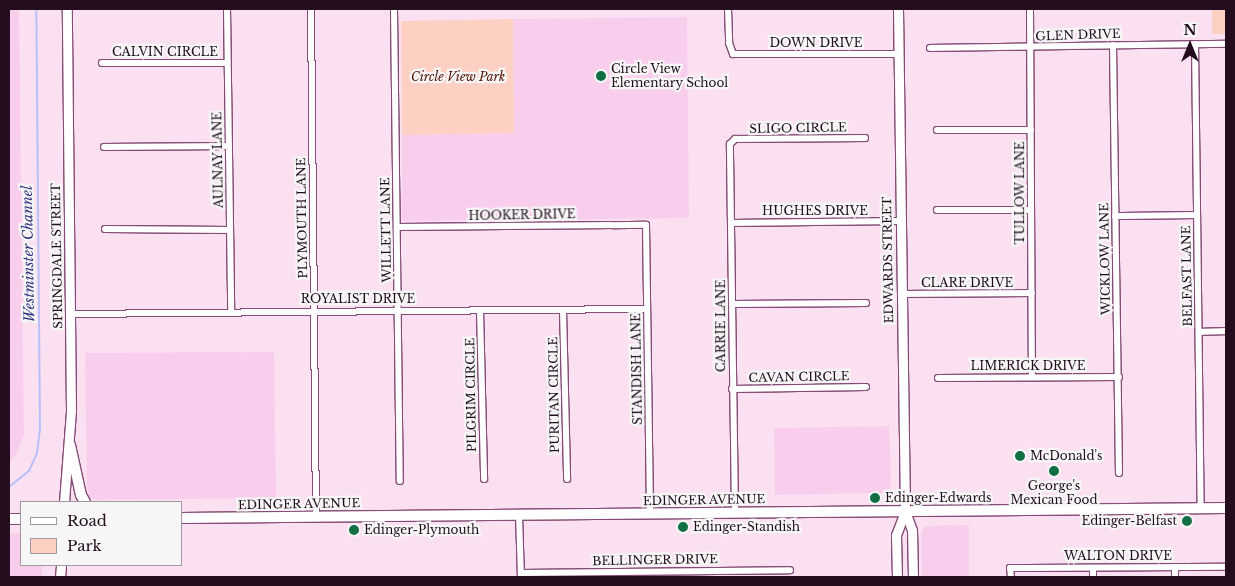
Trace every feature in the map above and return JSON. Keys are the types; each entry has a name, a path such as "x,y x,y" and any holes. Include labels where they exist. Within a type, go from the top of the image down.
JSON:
{"main road":[{"name":"SPRINGDALE STREET","path":"64,501 70,444 67,9"},
{"name":"EDWARDS STREET","path":"898,9 905,511 912,530 913,577"},
{"path":"70,444 81,494 84,501"},
{"name":"EDINGER AVENUE","path":"182,518 1226,508"},
{"name":"EDWARDS STREET","path":"896,577 896,536 905,511"}],"street":[{"name":"AULNAY LANE","path":"227,9 231,311"},
{"name":"PLYMOUTH LANE","path":"312,9 316,516"},
{"name":"WILLETT LANE","path":"394,9 400,481"},
{"name":"DOWN DRIVE","path":"728,9 728,43 733,54 898,54"},
{"name":"TULLOW LANE","path":"1030,9 1032,377"},
{"name":"BELFAST LANE","path":"1195,44 1201,508"},
{"name":"GLEN DRIVE","path":"930,48 1226,44"},
{"name":"WICKLOW LANE","path":"1113,45 1119,473"},
{"name":"CALVIN CIRCLE","path":"102,63 228,62"},
{"path":"937,130 1031,130"},
{"name":"SLIGO CIRCLE","path":"732,140 865,138"},
{"name":"CARRIE LANE","path":"732,140 732,389 736,512"},
{"path":"104,147 229,146"},
{"path":"937,210 1030,210"},
{"path":"1115,216 1197,215"},
{"name":"HUGHES DRIVE","path":"731,222 900,221"},
{"name":"HOOKER DRIVE","path":"398,227 646,225"},
{"name":"STANDISH LANE","path":"646,225 650,513"},
{"path":"104,230 230,230"},
{"name":"CLARE DRIVE","path":"901,294 1032,294"},
{"path":"732,304 866,303"},
{"name":"ROYALIST DRIVE","path":"70,314 231,311 647,309"},
{"name":"PILGRIM CIRCLE","path":"480,310 484,479"},
{"name":"PURITAN CIRCLE","path":"563,310 567,479"},
{"path":"1199,332 1226,332"},
{"name":"LIMERICK DRIVE","path":"938,378 1119,377"},
{"name":"CAVAN CIRCLE","path":"732,389 866,387"},
{"path":"519,514 521,575"},
{"path":"1175,567 1175,577"},
{"name":"WALTON DRIVE","path":"1010,577 1010,568 1226,567"},
{"path":"1093,568 1093,577"},
{"name":"BELLINGER DRIVE","path":"521,575 684,574 790,570"}],"shaded area":[{"path":"9,9 19,9 24,435 17,453 9,463"},
{"name":"Circle View Elementary School","path":"687,17 689,218 402,221 402,135 514,133 513,19"},
{"path":"274,352 276,498 98,500 90,498 87,489 85,353"},
{"path":"889,426 891,478 890,488 885,493 775,495 774,428"},
{"path":"969,525 969,576 922,577 921,533 924,528 927,526"},
{"path":"9,533 20,533 20,566 42,566 42,577 9,577"}],"green space":[{"path":"1212,9 1226,9 1226,34 1212,34"},
{"name":"Circle View Park","path":"513,19 514,133 402,135 401,21"}],"waterway":[{"name":"Westminster Channel","path":"9,487 29,471 37,453 40,430 36,9"}],"place":[{"name":"Circle View Elementary School","path":"601,76"},
{"name":"McDonald's","path":"1020,456"},
{"name":"George's Mexican Food","path":"1054,471"},
{"name":"Edinger-Edwards","path":"875,498"},
{"name":"Edinger-Belfast","path":"1187,521"},
{"name":"Edinger-Standish","path":"683,527"},
{"name":"Edinger-Plymouth","path":"354,530"}]}
